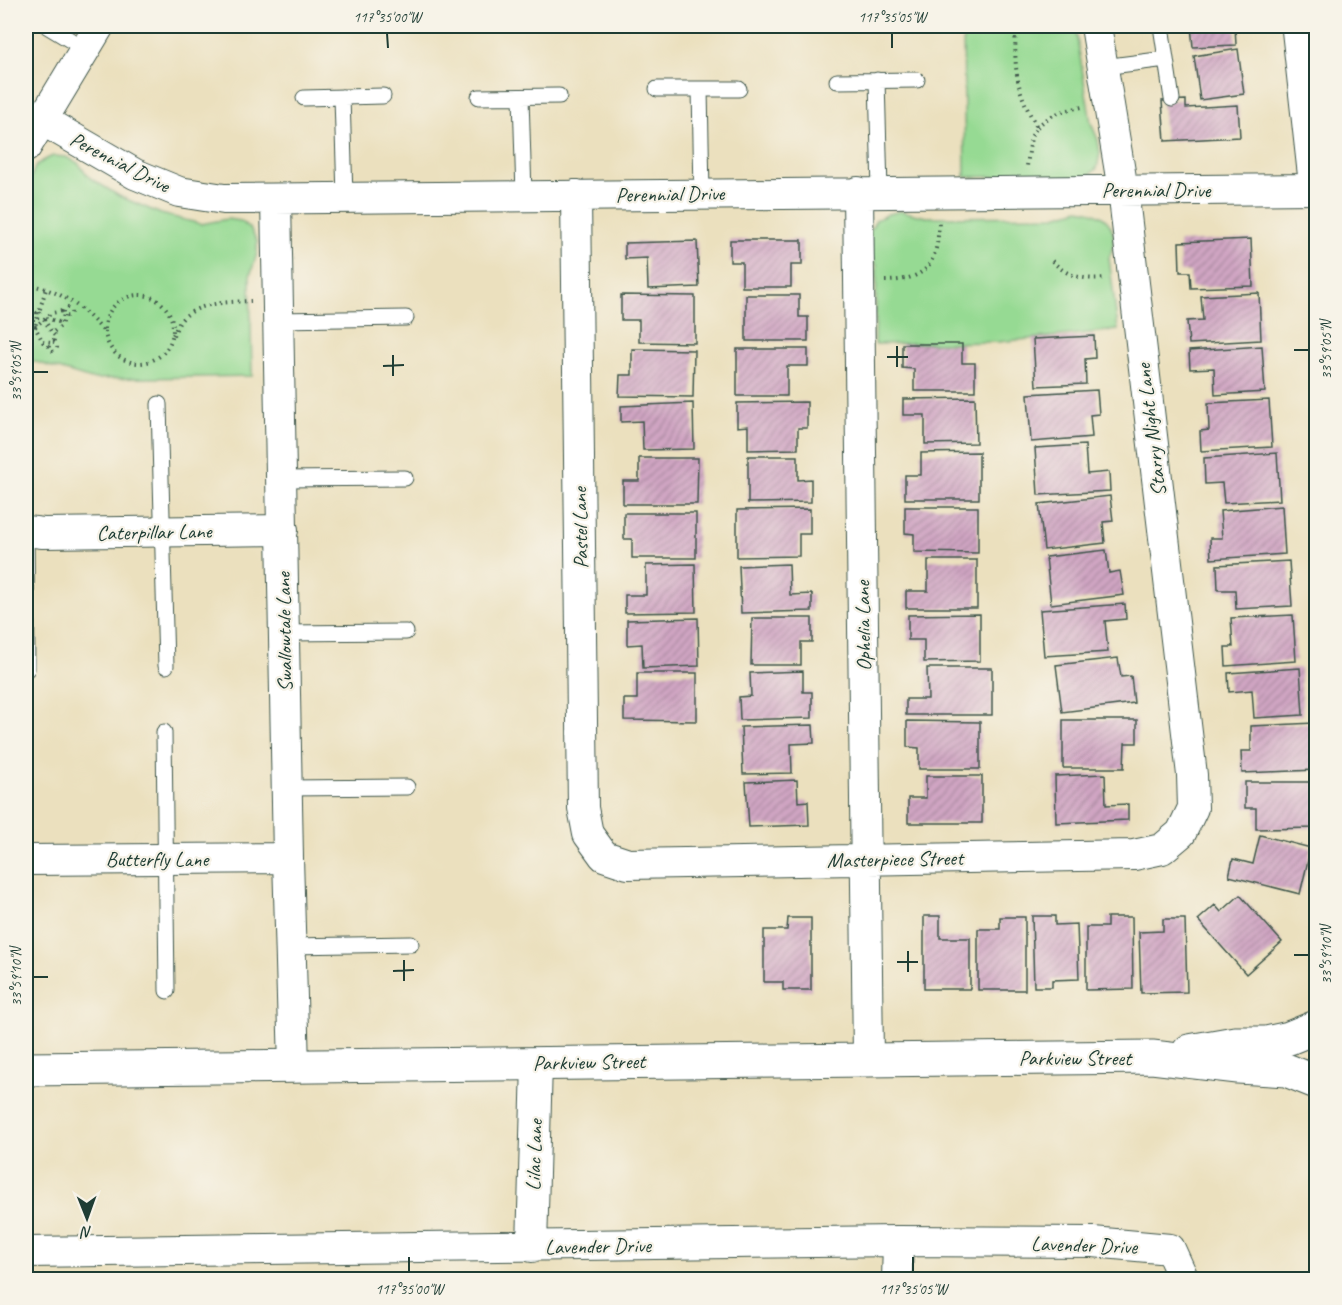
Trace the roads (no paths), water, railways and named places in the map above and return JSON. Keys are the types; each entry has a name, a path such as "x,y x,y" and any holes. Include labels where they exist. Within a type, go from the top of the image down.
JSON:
{"street":[{"name":"Starry Night Lane","path":"1096,26 1123,190 1192,775 1193,808 1181,833"},
{"path":"1298,26 1316,189"},
{"path":"26,147 92,37"},
{"name":"Perennial Drive","path":"42,120 135,174 179,192 224,199 1316,189"},
{"name":"Ophelia Lane","path":"868,1059 859,282 869,192"},
{"name":"Pastel Lane","path":"576,195 583,808 588,834 603,856"},
{"name":"Swallowtale Lane","path":"276,199 286,788 294,1066"},
{"name":"Caterpillar Lane","path":"26,531 43,533 283,530"},
{"name":"Masterpiece Street","path":"603,856 628,864 1134,855 1162,849 1181,833"},
{"name":"Butterfly Lane","path":"26,860 288,858"},
{"name":"Parkview Street","path":"1152,1057 1235,1043 1266,1043 1289,1038 1317,1027"},
{"name":"Parkview Street","path":"26,1069 1152,1057 1286,1070 1317,1082"},
{"name":"Lilac Lane","path":"532,1247 537,1063"},
{"path":"897,1280 898,1241"},
{"name":"Lavender Drive","path":"26,1252 898,1241 1094,1242 1170,1249 1184,1280"}],"lane":[{"path":"47,26 92,37"},
{"path":"1161,26 1172,99"},
{"path":"1103,67 1166,59"},
{"path":"869,192 877,80"},
{"path":"837,81 917,80"},
{"path":"657,89 739,89"},
{"path":"700,89 702,194"},
{"path":"304,98 383,96"},
{"path":"479,97 559,96"},
{"path":"342,97 345,197"},
{"path":"521,97 524,195"},
{"path":"278,310 406,318"},
{"path":"159,404 166,666"},
{"path":"282,479 405,478"},
{"path":"26,531 27,669"},
{"path":"284,633 406,632"},
{"path":"164,732 167,991"},
{"path":"286,788 407,787"},
{"path":"290,946 411,944"}]}
